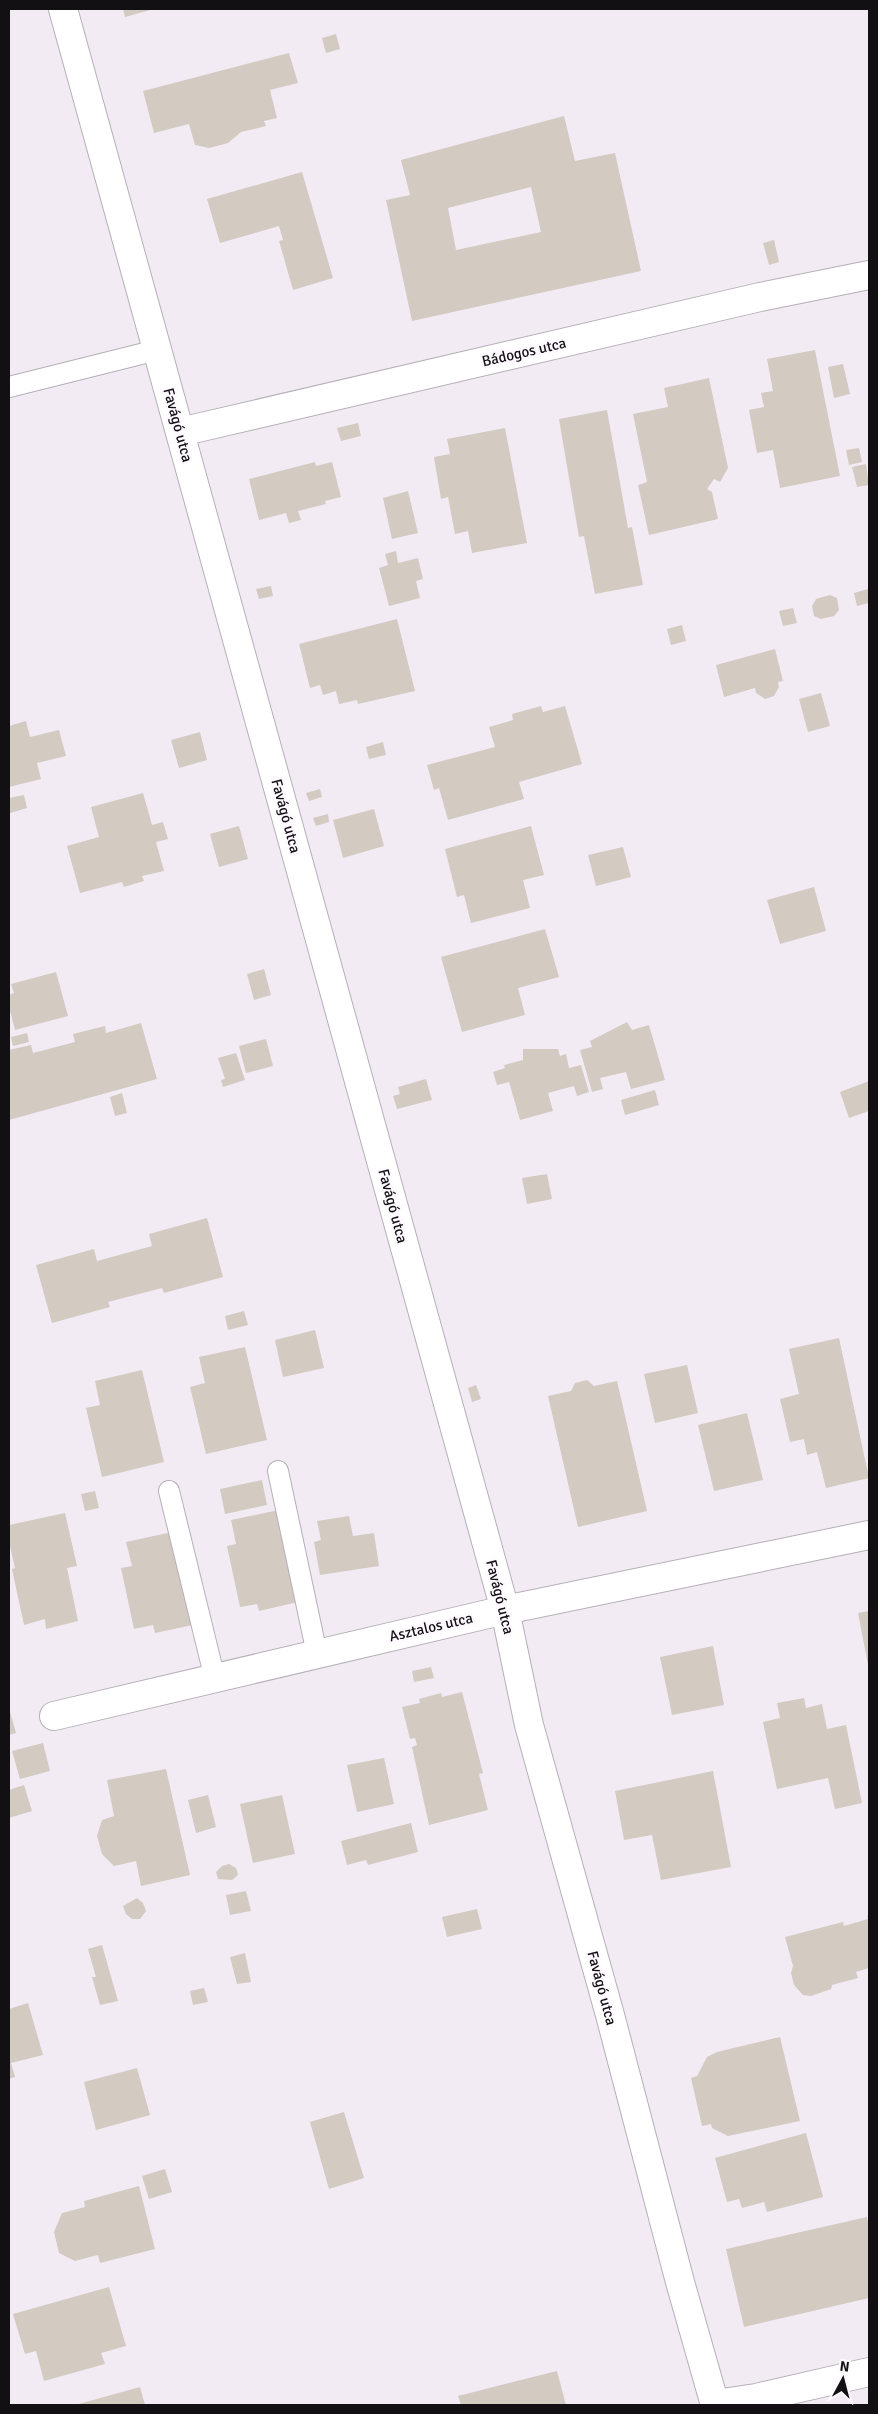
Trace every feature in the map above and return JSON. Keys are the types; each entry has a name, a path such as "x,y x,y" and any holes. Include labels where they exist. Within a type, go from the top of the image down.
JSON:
{"street":[{"name":"Favágó utca","path":"63,9 505,1610 529,1725 610,2015 680,2282 715,2405"},
{"name":"Bádogos utca","path":"180,432 760,297 869,275"},
{"name":"Asztalos utca","path":"54,1716 505,1610 869,1536"},
{"path":"715,2405 756,2398 869,2372"}],"lane":[{"path":"9,387 157,350"},
{"path":"278,1471 317,1654"},
{"path":"169,1491 214,1679"}],"building":[{"path":"123,9 154,9 125,17"},
{"path":"336,34 340,49 326,53 322,38"},
{"path":"289,53 298,83 270,90 277,118 264,121 266,126 241,132 228,143 209,148 195,145 189,124 154,133 143,91"},
{"path":"564,116 575,161 615,153 641,271 412,321 386,200 410,195 401,160","holes":["531,187 541,232 456,250 448,208"]},
{"path":"302,172 333,278 293,290 279,241 283,240 279,226 220,243 207,199"},
{"path":"774,240 779,262 769,265 763,243"},
{"path":"815,350 840,476 780,488 773,450 757,453 749,410 764,407 761,393 773,391 767,359"},
{"path":"843,364 850,394 834,398 828,367"},
{"path":"709,378 728,468 720,482 714,479 707,489 712,492 718,519 649,535 638,485 647,482 633,414 668,407 664,388"},
{"path":"607,410 628,528 632,527 643,585 595,594 584,536 579,537 559,419"},
{"path":"358,423 361,436 341,441 337,428"},
{"path":"505,428 527,543 472,553 468,531 455,534 448,497 441,499 434,457 450,454 447,439"},
{"path":"859,448 862,462 849,465 846,450"},
{"path":"315,462 316,466 332,462 341,497 325,501 326,504 298,511 301,520 289,523 286,513 259,520 249,479"},
{"path":"866,464 869,485 857,487 852,467"},
{"path":"408,491 418,533 392,539 383,498"},
{"path":"396,551 398,563 418,558 423,579 416,581 420,598 389,606 379,568 388,565 385,554"},
{"path":"271,586 273,596 259,599 256,589"},
{"path":"868,589 869,603 857,606 854,593"},
{"path":"830,595 837,598 839,610 834,616 821,619 814,616 812,606 816,599"},
{"path":"793,608 797,623 783,626 779,611"},
{"path":"397,619 415,691 358,704 357,700 339,704 336,691 323,695 320,685 310,688 299,644"},
{"path":"682,625 686,641 671,645 667,629"},
{"path":"775,649 783,681 778,682 779,687 774,696 765,699 756,693 755,688 724,697 716,665"},
{"path":"821,693 830,726 808,732 799,699"},
{"path":"541,706 543,712 565,706 582,764 519,782 524,799 448,820 439,788 434,790 427,765 495,747 489,727 513,720 512,714"},
{"path":"26,721 30,737 59,730 66,756 37,763 41,779 9,787 9,726"},
{"path":"200,732 207,760 179,768 171,740"},
{"path":"383,742 386,755 369,759 366,747"},
{"path":"320,789 322,797 309,801 306,793"},
{"path":"143,793 152,825 163,822 168,839 156,842 164,871 142,876 144,881 124,887 122,882 80,893 67,846 99,837 91,807"},
{"path":"24,795 27,808 10,813 9,798"},
{"path":"374,809 384,846 343,858 333,820"},
{"path":"328,814 329,822 316,826 313,818"},
{"path":"239,826 248,859 219,867 210,834"},
{"path":"531,826 544,875 523,880 530,908 471,923 464,895 457,897 445,849"},
{"path":"623,847 631,877 596,886 588,855"},
{"path":"814,887 826,931 780,944 767,900"},
{"path":"545,929 559,977 518,988 525,1015 462,1032 441,957"},
{"path":"264,969 271,995 254,1000 247,974"},
{"path":"56,972 68,1016 15,1030 9,1007 9,995 14,993 11,984"},
{"path":"627,1022 632,1030 649,1025 665,1080 631,1089 626,1072 600,1078 603,1089 592,1092 580,1050 592,1047 590,1041"},
{"path":"141,1023 157,1079 9,1120 9,1050 31,1045 33,1053 75,1042 73,1034 105,1026 106,1033"},
{"path":"27,1033 29,1042 13,1046 11,1037"},
{"path":"266,1039 273,1066 246,1073 239,1046"},
{"path":"523,1049 558,1049 560,1056 566,1054 569,1068 581,1065 589,1092 577,1096 574,1086 548,1093 553,1111 520,1120 509,1082 497,1085 493,1072 505,1068 504,1065 523,1060"},
{"path":"236,1053 245,1080 223,1087 221,1080 225,1079 218,1058"},
{"path":"426,1079 432,1100 397,1109 393,1096 400,1094 398,1087"},
{"path":"869,1081 869,1111 849,1118 840,1092"},
{"path":"655,1090 659,1105 625,1115 621,1100"},
{"path":"122,1093 127,1113 115,1116 110,1097"},
{"path":"547,1174 552,1199 527,1204 522,1178"},
{"path":"207,1218 223,1277 164,1293 162,1288 108,1302 110,1307 52,1323 36,1265 94,1249 97,1261 152,1246 149,1234"},
{"path":"244,1311 248,1325 228,1330 225,1316"},
{"path":"315,1330 324,1368 283,1377 275,1340"},
{"path":"839,1338 869,1478 826,1488 817,1452 807,1455 804,1439 790,1442 780,1399 799,1394 789,1349"},
{"path":"245,1347 267,1440 206,1454 190,1387 205,1383 199,1357"},
{"path":"687,1365 698,1413 655,1423 644,1374"},
{"path":"142,1370 164,1462 102,1477 86,1408 100,1405 95,1381"},
{"path":"587,1380 594,1386 617,1381 647,1511 578,1527 548,1396 571,1391 575,1383"},
{"path":"476,1385 481,1399 472,1402 468,1388"},
{"path":"747,1413 763,1480 714,1491 698,1425"},
{"path":"262,1480 267,1505 225,1514 220,1489"},
{"path":"95,1491 99,1508 85,1511 81,1494"},
{"path":"279,1510 298,1602 259,1611 257,1604 240,1607 227,1546 236,1544 231,1520"},
{"path":"65,1513 77,1566 67,1568 78,1621 46,1629 45,1619 24,1625 12,1569 15,1568 9,1542 9,1525"},
{"path":"349,1516 353,1536 374,1533 379,1566 320,1575 314,1542 321,1540 317,1521"},
{"path":"172,1532 193,1625 155,1633 153,1625 134,1629 121,1568 132,1566 126,1542"},
{"path":"869,1611 869,1665 868,1665 858,1613"},
{"path":"713,1646 724,1705 672,1715 660,1657"},
{"path":"431,1667 434,1678 414,1682 412,1671"},
{"path":"462,1692 483,1773 479,1774 488,1810 429,1825 412,1747 417,1745 415,1738 410,1739 402,1707 420,1703 419,1699 441,1693 442,1697"},
{"path":"804,1698 806,1708 822,1704 827,1729 846,1725 862,1803 835,1809 828,1778 777,1789 763,1722 780,1718 777,1703"},
{"path":"9,1708 16,1733 9,1735"},
{"path":"43,1743 50,1771 20,1779 12,1751"},
{"path":"384,1758 394,1804 357,1812 347,1765"},
{"path":"166,1769 190,1875 141,1886 136,1861 114,1866 102,1854 97,1836 102,1820 114,1816 107,1780"},
{"path":"713,1771 731,1867 661,1880 652,1835 624,1840 615,1791"},
{"path":"24,1785 32,1811 9,1818 9,1790"},
{"path":"208,1795 216,1827 196,1833 188,1800"},
{"path":"282,1795 295,1854 253,1863 240,1804"},
{"path":"411,1823 418,1852 368,1865 366,1860 347,1865 341,1841"},
{"path":"229,1864 236,1868 238,1875 232,1880 218,1879 216,1872 222,1866"},
{"path":"246,1891 251,1911 230,1915 226,1895"},
{"path":"137,1898 143,1903 146,1911 140,1919 132,1919 126,1914 123,1906"},
{"path":"477,1909 482,1929 447,1937 442,1917"},
{"path":"869,1915 869,1968 856,1972 858,1978 832,1985 831,1989 811,1996 803,1995 794,1985 791,1973 793,1966 785,1937 843,1922 844,1926 868,1919 867,1916"},
{"path":"102,1945 118,2001 100,2005 92,1977 96,1977 88,1949"},
{"path":"245,1953 251,1982 237,1984 230,1957"},
{"path":"204,1988 208,2002 193,2005 190,1991"},
{"path":"28,2003 43,2055 11,2063 15,2077 9,2079 9,2009"},
{"path":"780,2037 800,2121 728,2136 712,2128 711,2124 702,2126 691,2078 697,2076 707,2057 717,2052"},
{"path":"137,2068 150,2115 96,2130 84,2082"},
{"path":"344,2112 364,2178 329,2189 310,2122"},
{"path":"806,2133 823,2197 767,2212 764,2202 742,2208 739,2199 727,2202 715,2158"},
{"path":"165,2169 172,2192 149,2199 142,2176"},
{"path":"139,2186 155,2249 100,2263 98,2255 75,2261 59,2253 54,2232 62,2213 85,2207 84,2201"},
{"path":"867,2217 869,2228 869,2298 744,2327 726,2249"},
{"path":"109,2287 126,2346 101,2353 105,2364 44,2381 36,2351 25,2354 13,2314"},
{"path":"557,2371 566,2405 461,2405 458,2396"},
{"path":"140,2387 145,2405 75,2405"}]}
